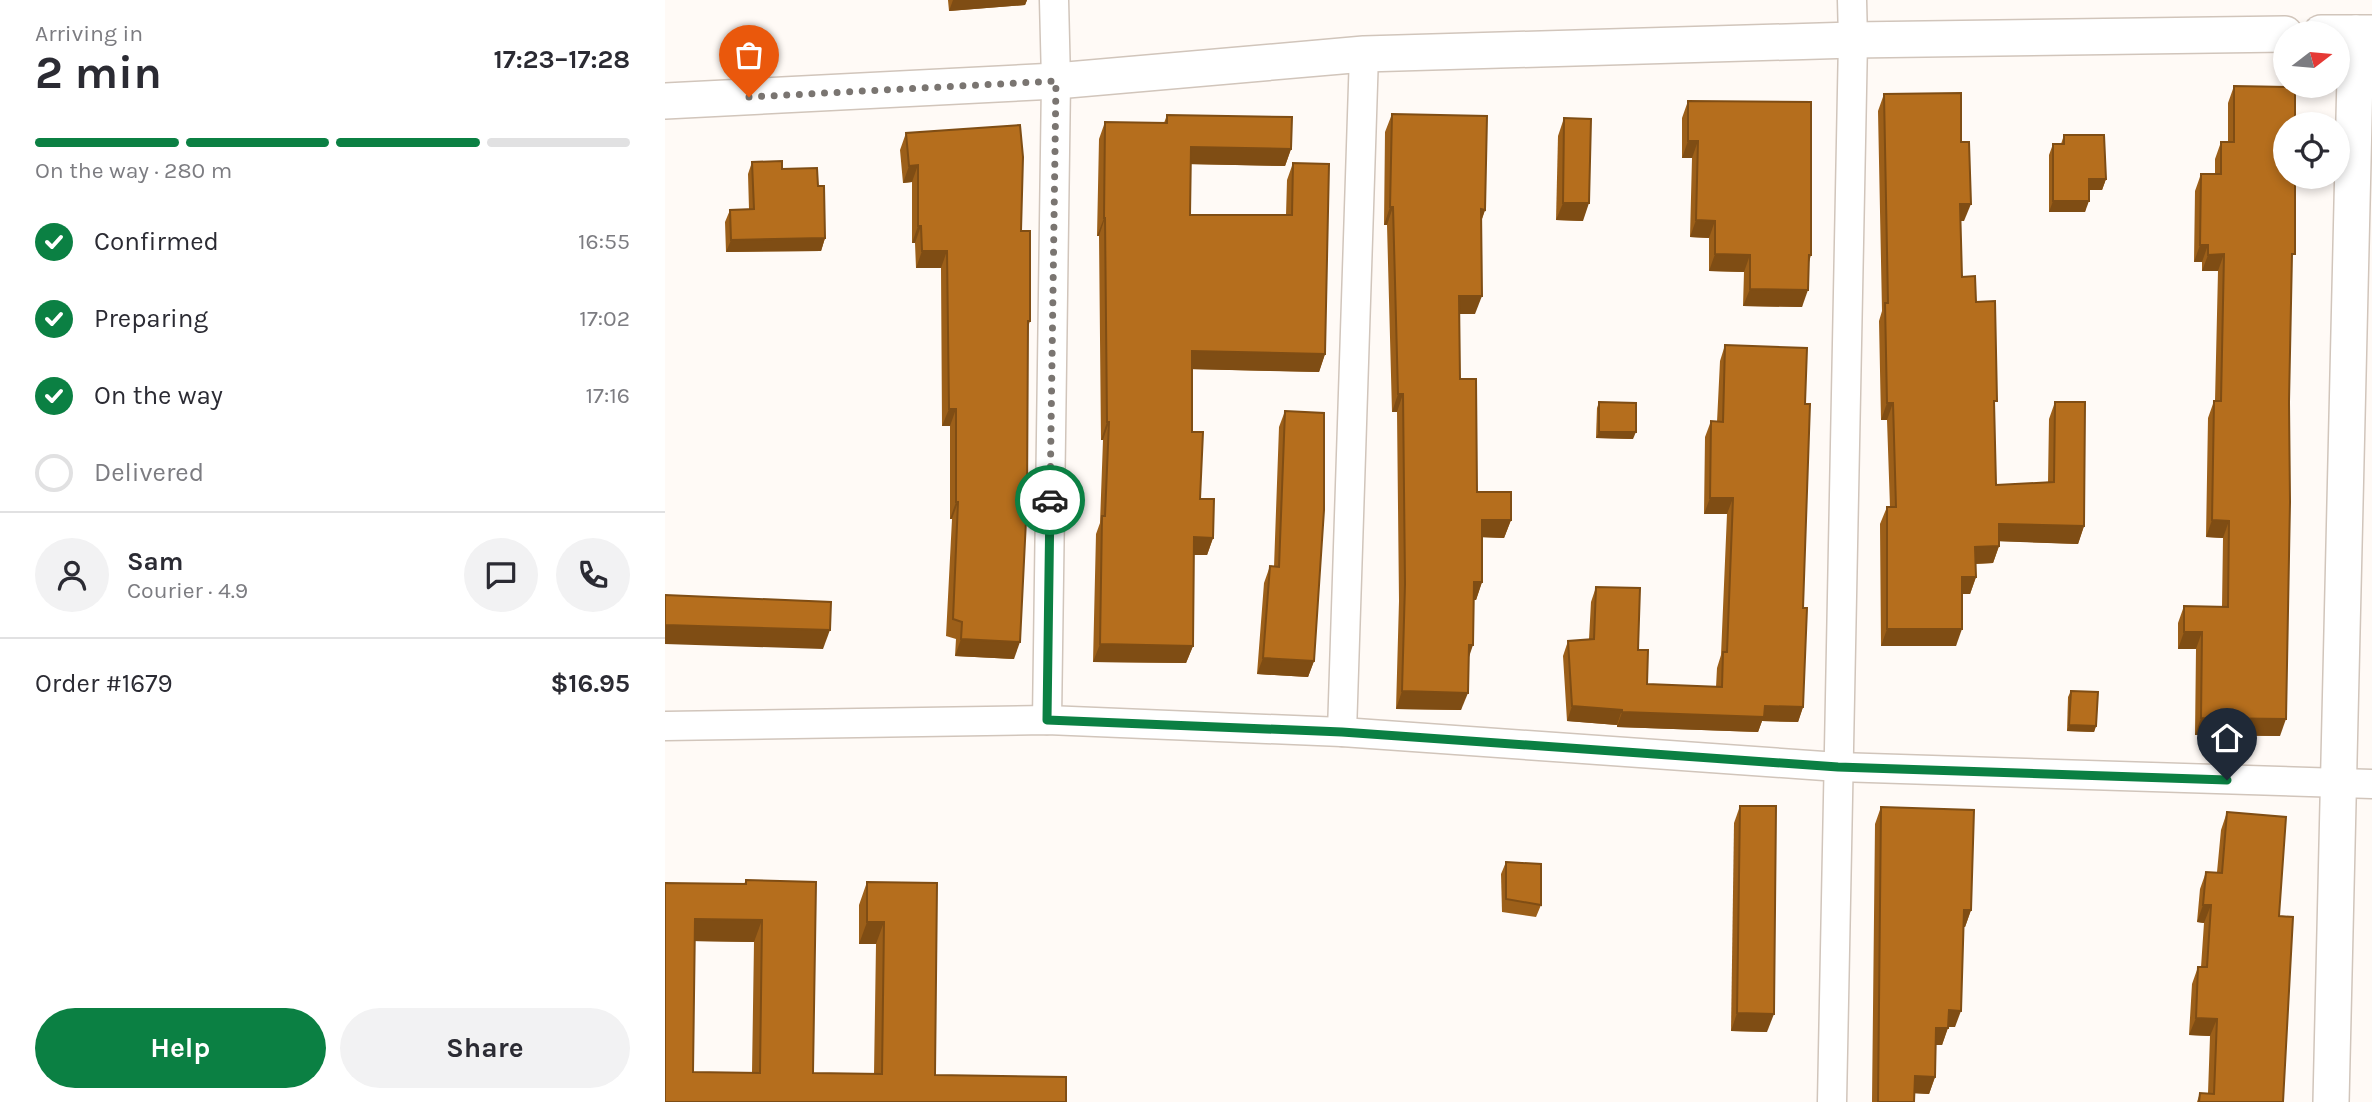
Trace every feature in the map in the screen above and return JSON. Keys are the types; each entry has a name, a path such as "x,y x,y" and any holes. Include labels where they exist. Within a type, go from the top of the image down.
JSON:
{"street":[{"path":"1047,720 1056,81 1053,0"},
{"path":"1832,1102 1852,0"},
{"path":"2331,1102 2355,784 2364,33"},
{"path":"665,101 1056,81 1364,54 1853,40 2273,34"},
{"path":"1342,732 1364,54"},
{"path":"665,726 1047,720 1342,732 1838,767 2355,784"}],"building":[{"path":"2234,86 2273,87 2273,98 2295,98 2295,112 2273,112 2273,189 2295,189 2289,402 2286,719 2201,718 2202,632 2184,632 2184,606 2228,607 2229,521 2212,520 2214,401 2221,401 2224,254 2208,255 2208,245 2200,245 2201,174 2221,174 2221,142 2234,142"},
{"path":"1961,93 1961,142 1969,142 1971,204 1960,204 1962,277 1975,276 1976,302 1995,301 1996,485 2054,482 2055,402 2085,402 2084,526 1999,524 1999,546 1975,547 1976,577 1962,577 1962,629 1887,629 1887,507 1896,507 1893,403 1887,403 1884,94"},
{"path":"1688,101 1811,102 1811,255 1808,290 1750,289 1750,255 1715,254 1715,221 1696,220 1698,141 1688,141"},
{"path":"1392,114 1487,116 1485,210 1481,209 1482,296 1459,296 1460,379 1476,379 1477,492 1511,492 1511,520 1482,520 1482,582 1474,582 1473,645 1469,645 1468,693 1402,691 1405,584 1403,394 1398,394 1393,207 1390,207"},
{"path":"1167,115 1292,117 1291,149 1191,147 1190,215 1292,215 1293,163 1329,164 1325,354 1192,351 1192,432 1203,432 1200,499 1214,499 1213,538 1194,537 1193,646 1100,644 1102,516 1105,516 1109,422 1104,218 1105,122 1167,123"},
{"path":"1564,118 1591,119 1589,203 1563,203"},
{"path":"1020,125 1023,157 1021,231 1030,231 1030,321 1027,500 1020,642 961,639 962,622 953,619 958,502 956,409 949,409 947,251 922,251 921,226 918,226 918,165 909,166 906,133"},
{"path":"2064,135 2104,135 2106,179 2089,179 2089,201 2053,201 2053,144 2064,144"},
{"path":"782,161 782,169 817,168 818,186 824,186 825,238 731,240 730,210 754,209 752,162"},
{"path":"1725,345 1807,348 1805,404 1810,404 1803,608 1807,608 1803,707 1765,706 1764,717 1622,712 1572,706 1568,641 1594,639 1596,587 1640,588 1638,650 1648,650 1647,684 1722,687 1723,652 1727,652 1733,498 1710,498 1711,421 1723,422"},
{"path":"1599,402 1636,403 1636,432 1599,432"},
{"path":"1285,411 1324,413 1324,510 1314,661 1263,658 1270,566 1279,567"},
{"path":"665,595 831,602 830,630 665,625"},
{"path":"2071,691 2098,692 2096,726 2069,725"},
{"path":"1740,806 1776,806 1774,1014 1737,1013"},
{"path":"1881,807 1974,810 1971,910 1964,910 1961,1011 1949,1010 1948,1028 1936,1028 1935,1077 1915,1076 1914,1102 1878,1102"},
{"path":"2227,812 2286,817 2279,916 2293,917 2283,1102 2199,1102 2200,1093 2214,1094 2217,1019 2196,1018 2198,967 2207,967 2211,905 2203,905 2206,872 2222,873"},
{"path":"1506,862 1541,864 1541,905 1506,899"},
{"path":"746,880 816,882 813,1073 882,1074 884,922 867,922 867,882 937,883 935,1075 1066,1077 1066,1102 665,1102 665,883 746,884","holes":["695,919 762,920 760,1073 693,1072"]}],"way so far":[{"path":"749,97 1056,81 1050,500"}],"route":[{"path":"1050,500 1047,720 1342,732 1838,767 2227,780"}]}
